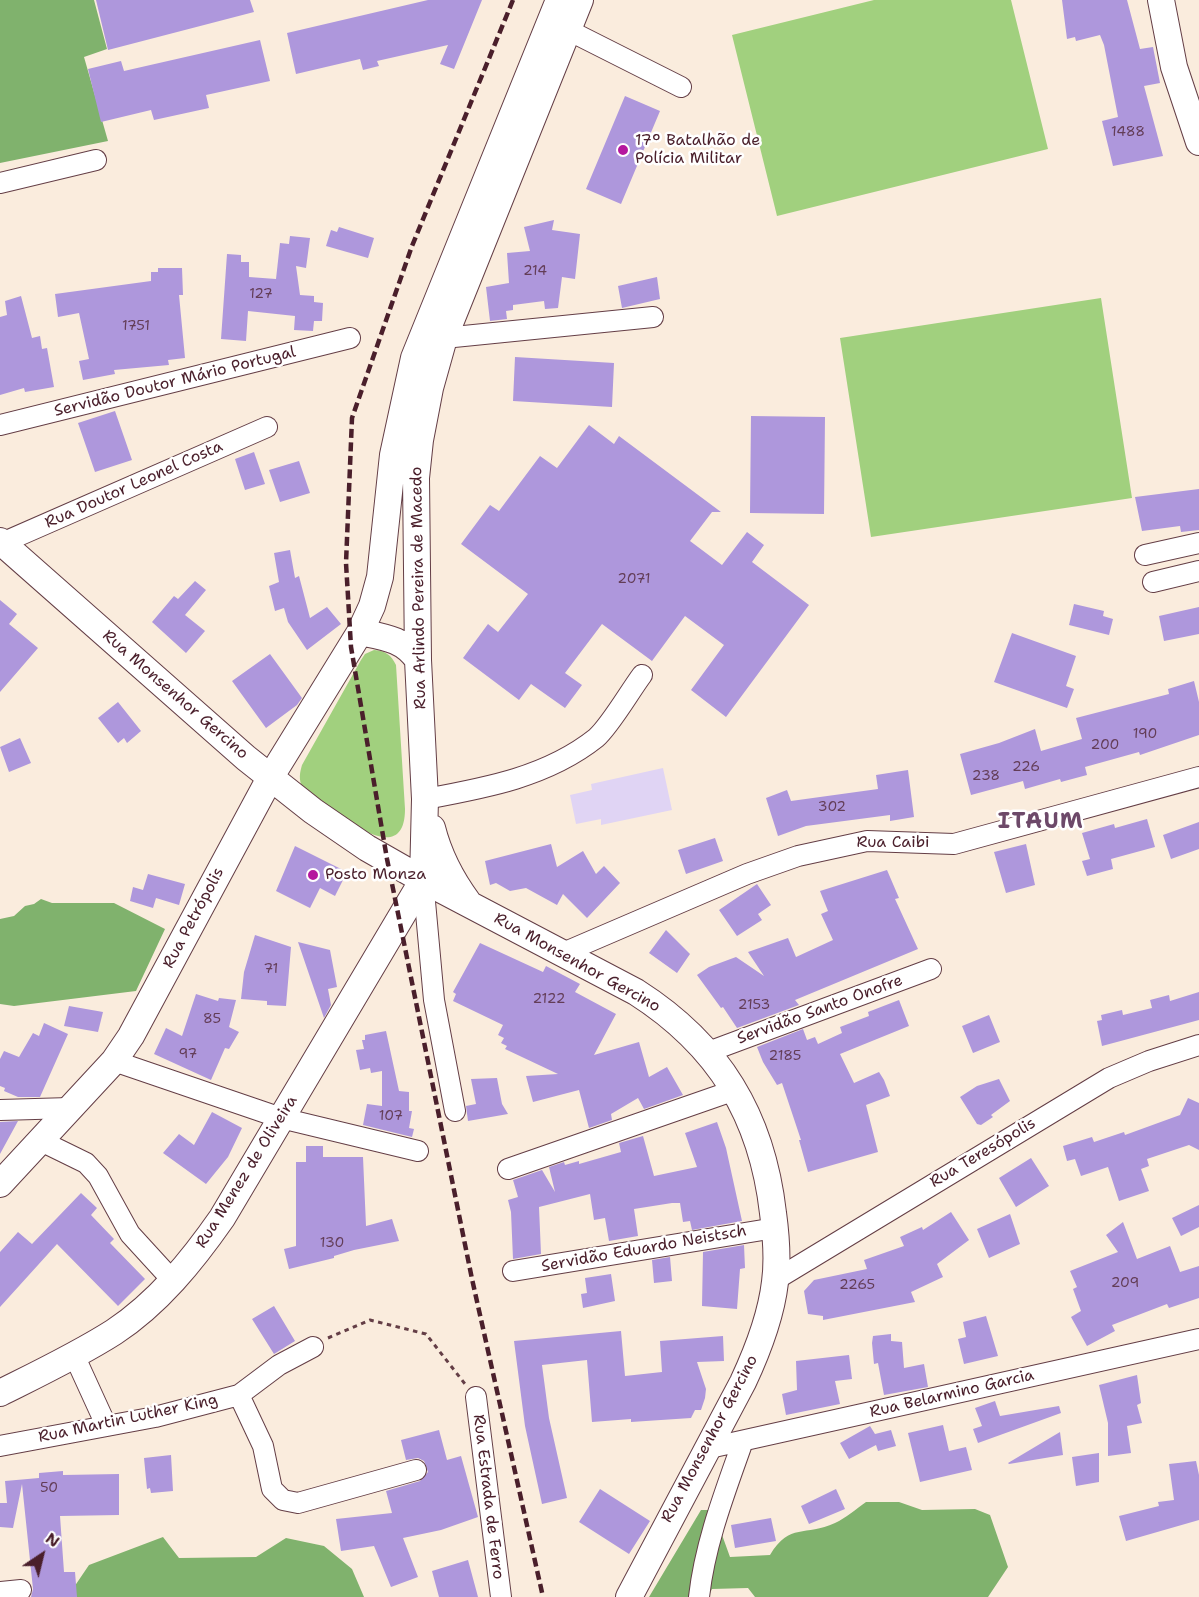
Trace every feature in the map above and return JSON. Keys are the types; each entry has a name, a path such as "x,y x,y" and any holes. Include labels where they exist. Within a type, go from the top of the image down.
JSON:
{"main road":[{"name":"Rua Arlindo Pereira de Macedo","path":"360,632 372,606 380,577 393,455 414,358 559,17 580,0"},
{"path":"1161,0 1173,67 1199,142"},
{"name":"Rua Arlindo Pereira de Macedo","path":"423,880 425,799 418,660 417,468 430,388 444,338 559,17"},
{"name":"Rua Monsenhor Gercino","path":"1,542 270,778 345,834 423,880 662,1008 708,1052 735,1090 757,1137 766,1166 775,1227 776,1280 757,1352 744,1382 705,1449 628,1597"},
{"path":"360,632 401,642 410,647 418,660"},
{"name":"Rua Petrópolis","path":"0,1184 114,1061 131,1036 270,778 360,632"},
{"path":"425,799 441,857 452,880 471,905"},
{"name":"Rua Menez de Oliveira","path":"0,1394 115,1331 173,1281 222,1218 423,880"}],"street":[{"path":"559,17 681,87"},
{"path":"0,183 96,160"},
{"path":"444,338 652,317"},
{"name":"Servidão Doutor Mário Portugal","path":"0,425 350,338"},
{"name":"Rua Doutor Leonel Costa","path":"1,542 267,427"},
{"path":"1145,555 1199,543"},
{"path":"1153,582 1199,571"},
{"path":"425,799 486,788 526,776 569,754 597,737 642,675"},
{"name":"Rua Caibi","path":"563,953 747,874 798,856 867,840 954,843 1199,777"},
{"path":"423,880 434,1000 455,1111"},
{"name":"Servidão Santo Onofre","path":"708,1052 932,969"},
{"name":"Rua Teresópolis","path":"776,1280 1109,1078 1149,1061 1199,1045"},
{"path":"114,1061 281,1118 418,1151"},
{"path":"508,1168 735,1090"},
{"path":"0,1110 70,1108"},
{"path":"39,1140 72,1155 98,1176 130,1234 173,1281"},
{"name":"Servidão Eduardo Neistsch","path":"513,1271 775,1227"},
{"name":"Rua Belarmino Garcia","path":"705,1449 1199,1339"},
{"name":"Rua Martin Luther King","path":"3,1441 155,1417 239,1395 279,1365 313,1347"},
{"path":"74,1355 106,1425"},
{"path":"239,1395 263,1446 272,1489 283,1500 298,1503 416,1470"},
{"name":"Rua Estrada de Ferro","path":"476,1397 501,1597"},
{"path":"699,1597 702,1571 717,1515 743,1441"},
{"path":"0,1592 21,1590"}],"path":[{"path":"313,1347 338,1332 370,1320 426,1334 476,1397"}],"shaded area":[{"path":"663,768 672,810 601,825 601,819 576,824 570,795 592,790 591,784"}],"green space":[{"path":"0,0 94,0 107,49 84,57 108,141 0,163"},
{"path":"874,0 1011,0 1048,149 777,216 732,35"},
{"path":"1101,298 1132,498 871,537 840,338"},
{"path":"374,650 388,654 396,665 405,809 403,825 397,834 389,837 368,832 345,820 309,796 301,785 300,779 302,765 361,660 365,654"},
{"path":"41,899 52,903 114,903 165,929 136,991 14,1006 0,1004 0,919 14,916 25,906"},
{"path":"866,1502 899,1502 922,1510 975,1509 990,1515 1008,1567 988,1597 755,1597 748,1588 712,1589 708,1597 649,1597 701,1510 713,1510 730,1557 770,1555 784,1538 791,1534 835,1523"},
{"path":"163,1537 179,1558 256,1557 286,1538 324,1546 352,1569 364,1597 71,1597 70,1593 89,1565"}],"building":[{"path":"96,0 250,0 254,12 108,50"},
{"path":"428,0 482,0 454,69 440,64 448,45 377,61 379,66 363,70 360,59 296,74 287,33"},
{"path":"1062,0 1127,0 1140,49 1153,47 1160,83 1144,86 1163,156 1113,166 1102,121 1118,117 1104,45 1100,35 1076,41 1075,37 1067,39"},
{"path":"260,40 270,81 206,95 209,108 154,120 151,110 101,122 88,69 121,61 124,71"},
{"name":"17º Batalhão de Polícia Militar","path":"625,96 660,111 621,204 586,189"},
{"path":"554,220 552,230 580,234 575,279 562,277 558,308 545,309 544,301 513,305 513,310 506,311 507,319 490,321 486,287 509,283 507,253 530,251 524,227"},
{"path":"339,227 374,238 368,258 326,246 331,230 337,232"},
{"path":"290,236 310,238 306,268 296,266 300,295 314,296 314,302 323,303 322,321 314,321 313,331 294,330 295,316 248,311 246,341 221,339 227,254 241,255 241,262 249,262 249,277 276,279 280,243 289,244"},
{"path":"158,268 182,268 183,295 179,295 185,358 168,360 169,365 114,370 115,374 83,380 79,361 89,359 79,313 58,317 55,294 151,281 151,272 158,272"},
{"path":"657,277 660,299 622,308 618,286"},
{"path":"21,296 32,338 40,336 42,349 47,348 54,387 25,392 24,388 0,395 0,317 7,315 5,301"},
{"path":"515,357 614,363 612,407 513,401"},
{"path":"115,411 132,460 95,472 78,423"},
{"path":"751,416 825,417 824,514 750,513"},
{"path":"589,425 614,444 619,436 721,512 712,512 690,541 722,565 747,532 764,545 752,562 809,605 726,717 691,690 724,645 685,616 652,661 602,624 565,673 582,685 565,708 531,684 519,700 463,658 488,624 498,632 528,594 461,544 490,505 499,511 540,456 557,468"},
{"path":"254,452 265,484 245,490 235,459"},
{"path":"299,461 310,493 280,502 269,470"},
{"path":"1199,489 1199,530 1181,532 1180,526 1142,531 1135,497"},
{"path":"290,550 295,578 299,576 310,618 327,607 341,624 307,650 288,622 284,608 275,611 269,586 279,582 274,553"},
{"path":"195,581 206,590 185,615 205,631 186,653 152,622 174,596 178,599"},
{"path":"0,600 17,614 9,624 38,648 0,692"},
{"path":"1074,604 1104,611 1103,616 1113,619 1109,635 1069,625"},
{"path":"1199,607 1199,634 1164,641 1159,616"},
{"path":"1012,633 1076,656 1066,686 1074,689 1067,708 994,682"},
{"path":"270,654 302,698 297,705 266,728 232,681"},
{"path":"1194,681 1199,702 1199,735 1140,755 1139,752 1085,767 1087,775 1061,782 1060,779 1025,789 1023,781 971,795 960,754 999,743 1035,729 1041,751 1082,739 1076,718 1169,694 1168,689"},
{"path":"118,702 141,731 127,743 124,738 118,743 98,718"},
{"path":"20,738 31,763 9,772 0,747"},
{"path":"908,770 914,817 890,821 890,815 806,826 778,836 766,798 787,790 791,801 878,789 876,775"},
{"path":"1147,819 1155,847 1111,859 1113,869 1087,876 1082,861 1090,859 1082,833 1114,824 1115,828"},
{"path":"1199,822 1199,849 1171,859 1163,835"},
{"path":"715,838 723,861 686,874 678,850"},
{"path":"551,844 557,867 583,851 596,874 604,866 620,883 587,918 563,894 557,905 526,888 510,891 496,883 490,885 485,861"},
{"path":"1026,844 1035,885 1006,893 994,852"},
{"path":"295,846 347,872 335,896 320,888 310,908 276,891"},
{"path":"887,870 899,898 895,899 918,949 795,1000 799,1005 737,1028 697,975 709,967 736,957 764,976 748,952 788,938 796,957 833,940 821,914 828,911 820,891"},
{"path":"148,874 185,884 179,905 156,898 153,908 130,901 133,887 143,890"},
{"path":"757,884 771,905 758,914 762,920 737,936 719,910"},
{"path":"666,930 690,954 677,973 649,953"},
{"path":"255,935 291,947 286,1006 267,1005 267,1001 241,999 244,972"},
{"path":"298,942 330,950 337,987 328,989 331,1005 324,1018"},
{"path":"480,943 543,972 546,966 580,984 575,992 616,1014 594,1055 639,1042 649,1077 667,1067 683,1095 644,1109 638,1098 611,1114 612,1120 589,1128 579,1090 533,1102 526,1076 558,1074 505,1049 507,1046 501,1043 504,1038 498,1035 503,1025 453,1001 456,994 453,992"},
{"path":"1199,992 1199,1020 1102,1046 1097,1021 1102,1020 1101,1015 1122,1010 1123,1015 1152,1008 1150,1000 1169,995 1170,1001"},
{"path":"196,994 218,1001 219,998 236,1000 229,1027 239,1032 229,1049 225,1048 211,1080 154,1054 166,1028 182,1036"},
{"path":"899,1000 909,1026 840,1054 854,1083 879,1072 884,1080 890,1096 866,1105 878,1152 808,1172 799,1140 801,1140 782,1083 777,1085 757,1047 803,1029 807,1040 815,1037 818,1044 842,1033 840,1027 869,1016 868,1012"},
{"path":"69,1006 103,1012 98,1032 64,1026"},
{"path":"989,1015 1000,1042 973,1053 962,1026"},
{"path":"44,1023 68,1034 40,1097 18,1097 4,1091 5,1088 0,1086 0,1059 4,1051 19,1057 33,1033 39,1036"},
{"path":"386,1031 399,1091 409,1092 409,1111 412,1111 409,1128 414,1129 412,1137 363,1125 367,1104 382,1106 382,1071 371,1073 370,1068 360,1070 356,1050 364,1049 362,1040 365,1040 365,1035"},
{"path":"497,1078 502,1104 508,1114 468,1121 466,1106 476,1104 471,1079"},
{"path":"999,1079 1010,1101 991,1115 993,1117 981,1125 977,1124 960,1097 977,1086"},
{"path":"1188,1098 1199,1103 1199,1150 1189,1145 1147,1159 1149,1166 1141,1169 1149,1191 1119,1201 1108,1167 1081,1176 1075,1159 1067,1161 1063,1146 1092,1137 1094,1142 1124,1132 1125,1135 1180,1115"},
{"path":"212,1112 242,1128 228,1157 206,1184 163,1153 179,1134 194,1145"},
{"path":"18,1121 0,1154 0,1122"},
{"path":"717,1122 726,1148 742,1221 692,1230 690,1221 683,1222 680,1203 672,1203 634,1209 638,1236 609,1241 605,1218 594,1220 590,1194 539,1207 541,1254 513,1259 511,1212 508,1200 518,1197 513,1180 542,1170 555,1192 549,1167 564,1162 565,1165 579,1161 579,1164 621,1152 619,1143 643,1136 654,1176 697,1167 685,1133"},
{"path":"306,1146 323,1146 323,1157 363,1157 366,1226 392,1219 399,1241 354,1250 334,1256 334,1258 289,1269 284,1249 296,1246 296,1162 306,1162"},
{"path":"1031,1158 1049,1186 1016,1207 999,1178"},
{"path":"81,1193 97,1208 91,1215 114,1239 110,1243 145,1279 118,1306 57,1244 0,1307 0,1252 18,1232 32,1244"},
{"path":"1199,1205 1199,1227 1181,1236 1172,1218"},
{"path":"951,1212 969,1240 937,1264 943,1277 911,1292 915,1302 823,1320 823,1316 808,1314 804,1291 814,1280 867,1269 864,1260 904,1246 900,1237 922,1227 923,1230"},
{"path":"1010,1214 1020,1244 989,1258 977,1229"},
{"path":"1123,1222 1137,1259 1170,1246 1180,1272 1199,1266 1199,1298 1169,1308 1167,1304 1112,1325 1115,1331 1087,1346 1071,1317 1081,1311 1073,1289 1077,1287 1070,1271 1118,1252 1106,1235"},
{"path":"744,1245 745,1268 740,1269 737,1309 702,1306 703,1252"},
{"path":"670,1257 672,1281 654,1283 652,1260"},
{"path":"611,1274 615,1301 583,1308 581,1294 587,1293 585,1278"},
{"path":"274,1306 295,1341 274,1354 252,1319"},
{"path":"986,1316 998,1356 964,1364 958,1339 966,1337 963,1322"},
{"path":"621,1331 625,1376 662,1372 660,1341 723,1336 724,1361 697,1362 706,1389 701,1410 695,1410 691,1418 631,1422 631,1419 592,1422 587,1360 542,1365 549,1418 567,1498 542,1504 525,1426 514,1341"},
{"path":"891,1334 891,1341 902,1342 904,1368 924,1364 928,1387 884,1395 878,1363 874,1364 872,1343 873,1336"},
{"path":"849,1355 852,1379 835,1381 840,1404 786,1415 782,1394 797,1390 796,1361"},
{"path":"1137,1375 1141,1403 1137,1405 1142,1423 1127,1426 1131,1453 1108,1456 1108,1423 1099,1385"},
{"path":"995,1401 1000,1416 1059,1406 1061,1413 978,1443 973,1429 982,1426 975,1408"},
{"path":"943,1425 949,1451 966,1447 972,1470 920,1482 908,1433"},
{"path":"870,1426 875,1434 891,1430 896,1446 878,1451 876,1445 849,1459 840,1443"},
{"path":"439,1430 447,1460 461,1456 478,1517 441,1530 403,1538 418,1577 391,1587 374,1546 341,1551 336,1519 392,1513 386,1491 420,1481 428,1472 424,1461 418,1458 406,1460 401,1440"},
{"path":"1060,1432 1063,1455 1008,1463"},
{"path":"1099,1453 1099,1482 1076,1486 1072,1457"},
{"path":"171,1455 173,1491 151,1493 150,1488 147,1489 144,1458"},
{"path":"1196,1461 1199,1475 1199,1520 1126,1541 1119,1516 1159,1506 1158,1502 1174,1500 1169,1464"},
{"path":"63,1471 63,1475 119,1474 119,1515 60,1516 64,1572 75,1572 77,1597 31,1597 33,1589 22,1484 13,1528 0,1527 0,1503 7,1503 5,1481 39,1478 39,1473"},
{"path":"600,1489 650,1521 629,1554 579,1522"},
{"path":"836,1489 845,1509 809,1524 801,1506"},
{"path":"771,1518 776,1541 735,1548 731,1525"},
{"path":"468,1560 478,1597 439,1597 432,1571"}],"railway":[{"path":"513,0 412,246 352,418 346,563 351,647 387,859 472,1279 543,1597"}],"place":[{"name":"17º Batalhão de Polícia Militar","path":"623,150"},
{"name":"Posto Monza","path":"313,875"}],"district":[{"name":"ITAUM","path":"1041,822"}]}
